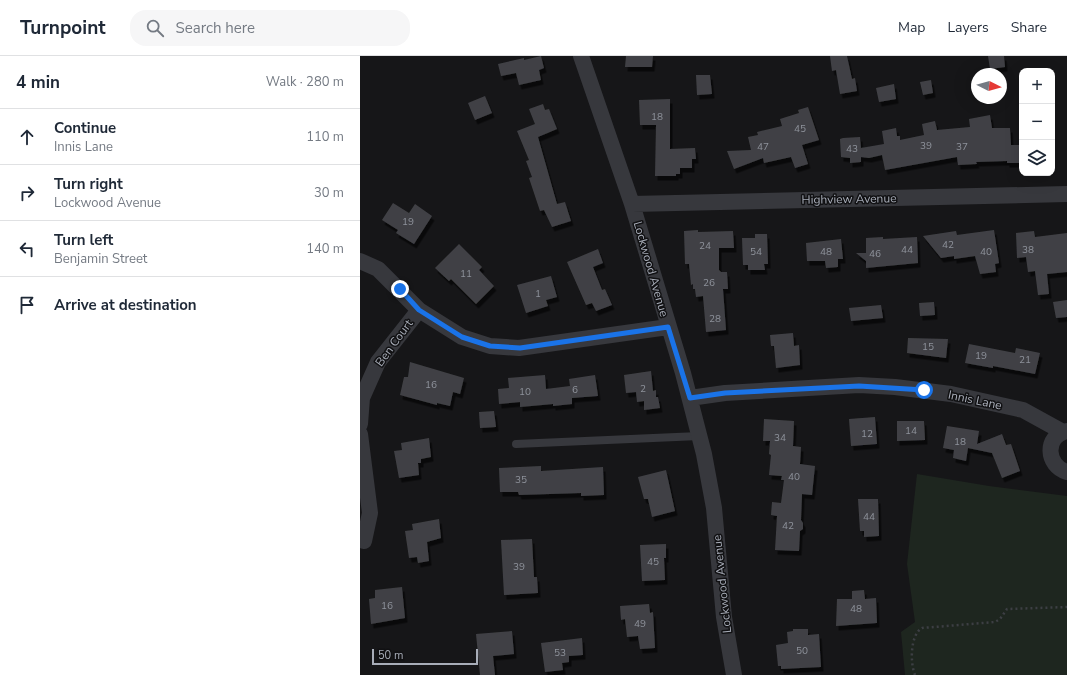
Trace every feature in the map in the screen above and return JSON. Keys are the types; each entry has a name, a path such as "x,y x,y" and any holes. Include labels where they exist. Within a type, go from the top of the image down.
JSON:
{"street":[{"name":"Lockwood Avenue","path":"581,56 632,204 690,398 714,508 724,617 734,675"},
{"name":"Highview Avenue","path":"632,204 1067,194"},
{"path":"360,261 378,269 419,310 462,337 490,346 520,348 668,327"},
{"name":"Ben Court","path":"360,424 362,398 378,362 419,310"},
{"name":"Innis Lane","path":"690,398 725,393 859,386 895,387 951,394 1023,410 1065,431 1053,440 1050,453 1055,465 1067,472"},
{"path":"360,434 370,513 364,541"}],"lane":[{"path":"516,444 699,436"}],"path":[{"path":"915,675 912,657 913,642 916,633 922,628 995,622 1000,619 1007,609 1067,607"}],"shaded area":[{"path":"917,474 989,486 1067,496 1067,675 905,675 901,632 915,622 907,564"}],"building":[{"path":"541,56 544,68 539,70 541,80 519,85 516,73 501,76 498,64"},
{"path":"626,56 653,56 652,67 625,67"},
{"path":"830,56 847,56 852,79 855,78 857,91 840,94 836,70 832,71"},
{"path":"988,56 1004,56 1005,67 990,68"},
{"path":"696,75 710,75 712,94 697,95"},
{"path":"931,80 933,93 923,95 920,82"},
{"path":"894,84 896,99 879,102 876,88"},
{"path":"485,96 492,113 475,120 468,103"},
{"path":"670,99 670,149 695,148 696,159 692,159 692,168 680,168 680,174 676,174 676,176 655,176 656,125 640,125 639,100"},
{"path":"543,104 545,110 549,109 557,129 538,137 557,204 565,202 571,221 552,227 544,210 540,211 529,178 532,177 526,161 529,160 517,131 535,124 529,109"},
{"path":"808,107 819,140 802,145 808,164 795,168 791,157 764,163 763,158 734,169 727,151 751,150 748,137 758,135 757,132 782,126 780,119 799,113 798,110"},
{"path":"990,115 992,128 1010,128 1011,145 1019,145 1019,163 1007,163 1007,161 976,162 977,164 958,165 957,157 885,170 882,155 869,158 861,157 861,162 850,163 850,158 841,157 840,139 843,138 860,137 861,148 884,144 882,131 896,128 897,136 900,136 900,140 924,135 922,124 935,121 937,130 970,127 969,119"},
{"path":"393,203 409,213 415,204 432,216 414,244 396,233 398,230 382,220"},
{"path":"698,230 698,232 733,231 734,248 719,248 719,270 721,272 727,272 728,289 723,289 726,330 706,332 703,296 696,297 693,284 691,285 689,264 685,264 684,231"},
{"path":"994,230 999,263 995,264 996,272 980,274 975,256 954,259 954,256 941,258 923,236 956,231 957,235"},
{"path":"1034,231 1035,237 1067,233 1067,272 1047,274 1049,294 1038,295 1035,271 1028,272 1026,257 1017,258 1016,233"},
{"path":"755,234 767,234 768,264 764,264 765,270 748,270 748,265 743,265 742,238 755,238"},
{"path":"883,237 883,239 917,237 918,263 866,268 866,261 856,253 866,253 866,238"},
{"path":"841,239 843,259 838,259 838,267 826,268 825,261 807,261 806,243"},
{"path":"459,244 482,267 479,270 494,286 476,304 451,279 449,281 435,268"},
{"path":"598,249 603,263 593,267 602,290 605,289 612,305 596,311 592,303 586,305 567,262"},
{"path":"551,276 557,297 546,300 548,306 526,313 517,285"},
{"path":"1067,300 1067,317 1056,318 1053,302"},
{"path":"934,302 935,315 920,316 919,303"},
{"path":"881,305 883,318 851,321 849,308"},
{"path":"793,333 794,346 799,345 800,365 776,368 774,346 771,346 770,335"},
{"path":"908,338 948,339 946,358 907,353"},
{"path":"969,344 1015,353 1016,348 1040,353 1035,374 993,366 993,368 965,363"},
{"path":"410,362 464,378 460,394 453,392 450,406 437,403 437,405 400,395 404,377 408,377"},
{"path":"651,371 653,391 656,390 656,397 658,397 660,408 644,410 644,401 637,402 636,392 626,393 624,375"},
{"path":"545,375 546,389 570,386 569,379 595,375 598,396 572,398 572,404 553,406 553,404 520,407 520,402 499,404 498,389 509,388 508,378"},
{"path":"494,411 496,427 480,428 479,412"},
{"path":"875,417 877,444 851,446 849,419"},
{"path":"764,419 794,421 793,446 801,447 800,464 815,466 812,495 802,494 801,520 803,523 803,529 800,531 799,551 775,550 777,516 771,515 772,502 781,503 784,480 781,480 782,476 769,475 771,455 769,454 770,441 763,441"},
{"path":"897,421 924,421 925,440 897,441"},
{"path":"947,426 979,431 977,444 1002,434 1006,445 1011,444 1020,471 1002,478 992,453 968,448 966,461 953,458 954,450 943,448"},
{"path":"429,438 431,457 421,459 421,463 418,463 419,475 399,478 394,451 402,450 401,443"},
{"path":"541,466 541,471 603,467 604,495 581,496 581,493 519,495 518,492 500,492 499,468"},
{"path":"666,470 675,511 652,517 648,499 644,499 638,477"},
{"path":"858,499 878,499 879,536 864,537 864,531 860,531"},
{"path":"439,519 441,538 427,542 429,561 418,563 417,557 409,558 405,531 413,530 412,524"},
{"path":"532,539 534,577 537,577 538,593 504,595 501,540"},
{"path":"666,544 666,558 664,558 665,580 642,581 640,545"},
{"path":"402,587 405,618 371,624 369,599 375,598 375,590"},
{"path":"864,590 865,599 876,598 877,623 836,626 837,599 852,599 852,591"},
{"path":"649,604 650,613 653,612 655,648 640,649 638,636 627,637 625,619 621,620 620,606"},
{"path":"793,629 808,629 808,635 819,634 821,667 781,669 781,666 778,666 776,645 788,643 787,632 793,631"},
{"path":"512,631 514,654 493,656 495,675 480,675 476,634"},
{"path":"582,638 583,655 569,656 569,662 562,663 563,670 545,672 541,643"}],"route":[{"path":"400,289 419,310 462,337 490,346 520,348 668,327 690,398 725,393 859,386 895,387 924,390"}]}
